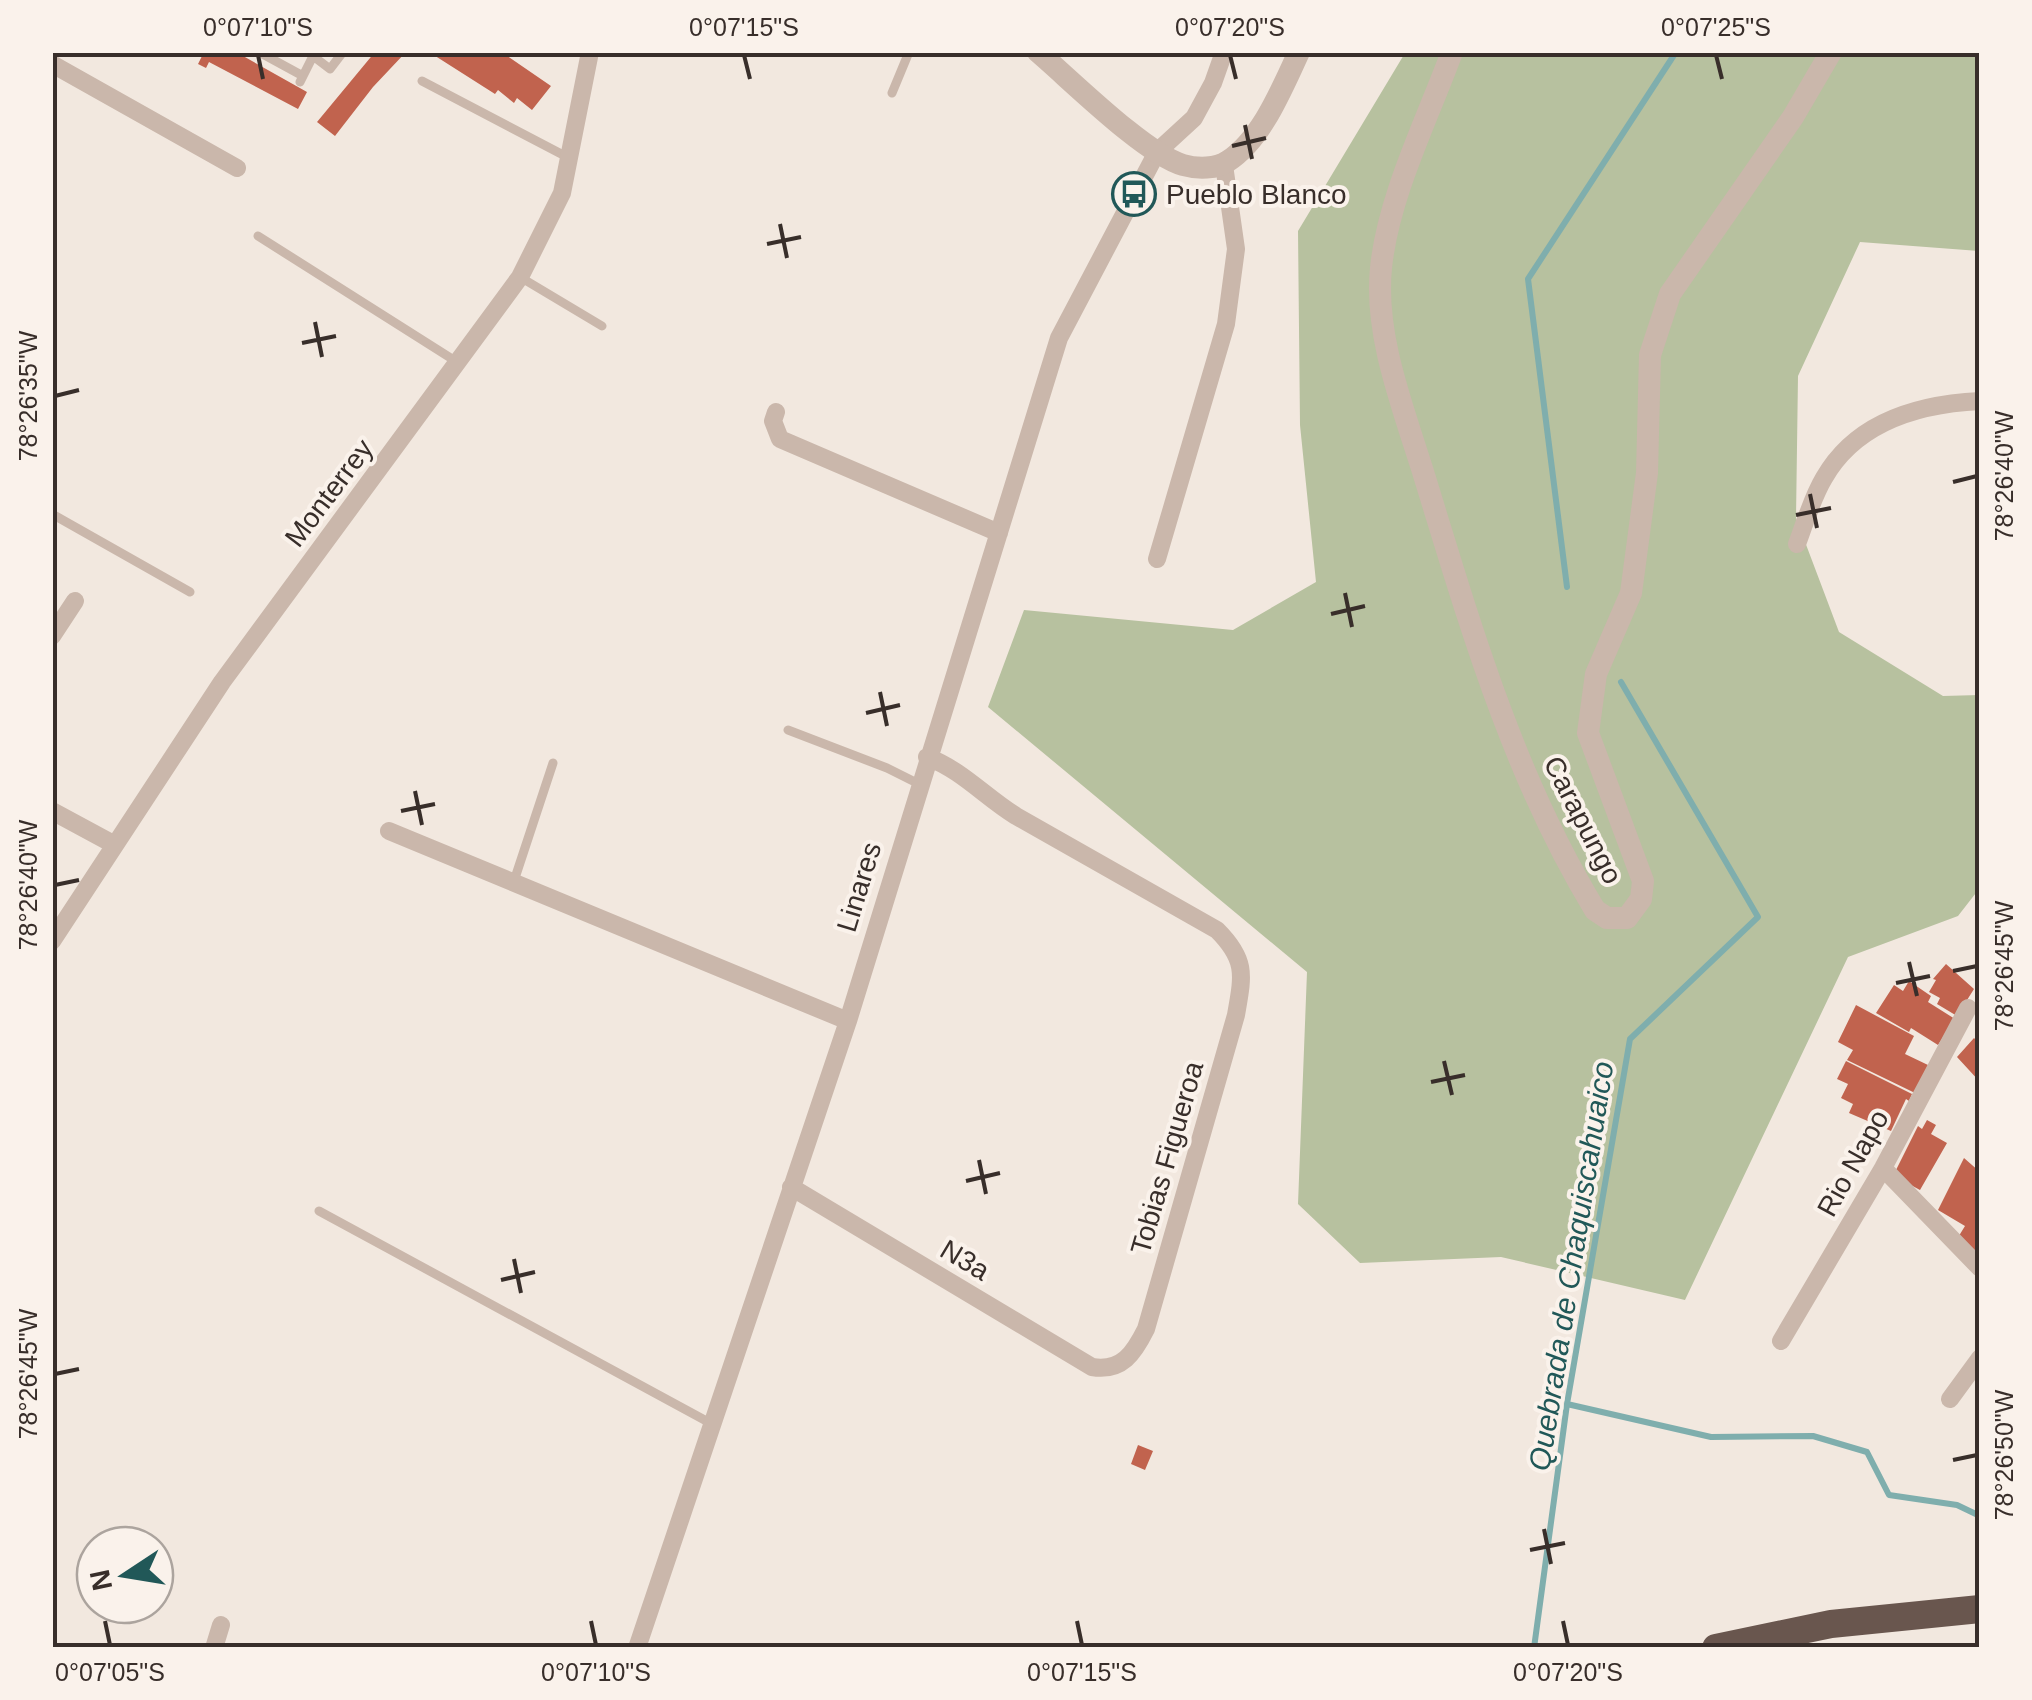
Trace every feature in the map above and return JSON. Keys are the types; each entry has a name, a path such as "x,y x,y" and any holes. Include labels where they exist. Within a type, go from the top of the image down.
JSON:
{"highway":[{"path":"1716,1648 1832,1624 1980,1609"}],"street":[{"name":"Monterrey","path":"52,941 222,682 460,364 520,277 562,193 590,52"},
{"path":"1038,52 1156,152 1184,166 1206,168 1224,164 1251,139 1299,52"},
{"path":"1156,152 1194,118 1224,52"},
{"name":"Carapungo","path":"1452,52 1388,225 1380,270 1382,315 1408,422 1487,678 1546,825 1595,910 1607,918 1627,918 1642,899 1643,881 1588,733 1596,674 1632,594 1647,473 1650,354 1670,294 1793,116 1831,52"},
{"path":"52,64 237,168"},
{"name":"Linares","path":"637,1648 848,1021 1060,338 1156,152"},
{"path":"1157,559 1226,324 1236,249 1224,164"},
{"path":"1796,544 1824,477 1856,439 1881,422 1910,412 1950,402 1980,401"},
{"path":"776,412 773,422 780,439 1000,533"},
{"path":"52,636 75,601"},
{"name":"Tobias Figueroa","path":"927,757 953,767 1016,816 1217,930 1237,950 1242,982 1236,1015 1176,1230 1146,1329 1130,1358 1113,1367"},
{"path":"52,811 114,845"},
{"path":"389,831 848,1021"},
{"name":"Rio Napo","path":"1781,1341 1883,1168 1968,1008"},
{"path":"1883,1168 1980,1268"},
{"name":"N3a","path":"792,1187 1061,1350 1092,1367 1113,1367"},
{"path":"1950,1399 1980,1358"},
{"path":"214,1648 221,1624"}],"lane":[{"path":"258,52 302,79 313,56 330,68 343,52"},
{"path":"892,93 909,52"},
{"path":"422,81 569,158"},
{"path":"258,236 460,364"},
{"path":"520,277 602,326"},
{"path":"52,514 190,592"},
{"path":"788,730 919,784"},
{"path":"514,882 553,764"},
{"path":"320,1211 712,1424"}],"green space":[{"path":"1405,53 1979,53 1979,251 1860,242 1798,376 1796,518 1839,632 1943,696 1979,695 1979,889 1958,916 1848,957 1685,1300 1501,1257 1360,1263 1298,1204 1307,972 988,707 1024,610 1233,630 1316,582 1300,425 1298,231"}],"building":[{"path":"204,52 236,52 307,92 298,109 209,62 206,68 198,64"},
{"path":"375,52 406,52 335,136 317,122"},
{"path":"429,52 503,53 551,86 532,110 517,98 514,103 498,90 495,94"},
{"path":"1946,964 1974,989 1957,1016 1937,1004 1940,998 1929,992 1936,980 1933,979"},
{"path":"1909,981 1931,996 1928,1002 1955,1019 1938,1045 1876,1013 1894,985 1903,991"},
{"path":"1856,1005 1914,1036 1905,1054 1928,1065 1915,1093 1847,1060 1853,1050 1838,1042"},
{"path":"1974,1038 1980,1044 1980,1082 1957,1057"},
{"path":"1846,1061 1912,1094 1891,1131 1849,1113 1853,1104 1841,1098 1848,1084 1837,1079"},
{"path":"1927,1120 1936,1125 1931,1134 1947,1143 1920,1190 1896,1177 1895,1172 1918,1126 1922,1129"},
{"path":"1964,1158 1980,1172 1980,1261 1957,1239 1965,1226 1938,1210"},
{"path":"1138,1445 1153,1451 1145,1470 1131,1464"}],"waterway":[{"name":"Quebrada de Chaquiscahuaico","path":"1567,587 1528,279 1676,52"},
{"name":"Quebrada de Chaquiscahuaico","path":"1534,1648 1567,1404 1630,1039 1758,917 1621,682"},
{"path":"1567,1404 1711,1437 1813,1436 1867,1452 1889,1495 1957,1505 1980,1516"}],"place":[{"name":"Pueblo Blanco","path":"1134,194"}]}
